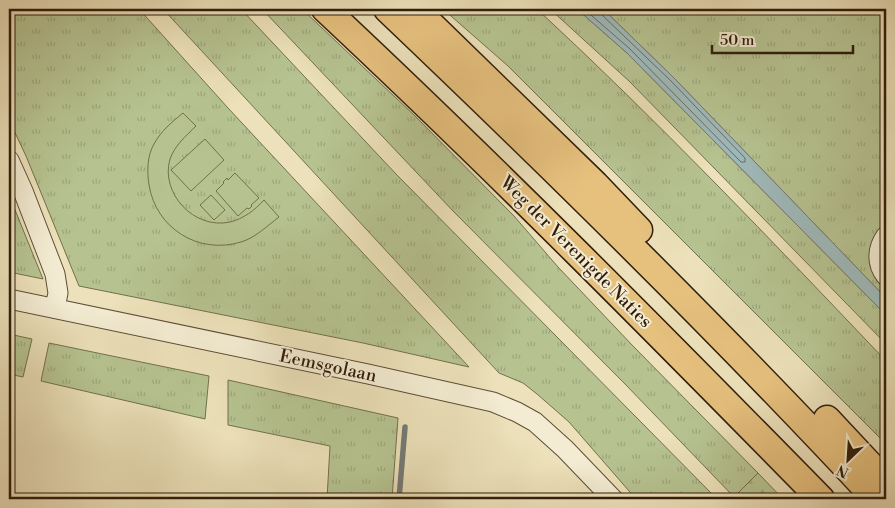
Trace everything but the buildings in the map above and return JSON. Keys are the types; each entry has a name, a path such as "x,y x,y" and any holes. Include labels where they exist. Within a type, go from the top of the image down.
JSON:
{"highway":[{"name":"Weg der Verenigde Naties","path":"325,9 420,98 632,307 821,499"},
{"path":"387,9 478,95 694,310 809,427 876,499"},
{"path":"415,9 609,198 886,482"}],"street":[{"path":"9,160 55,274 58,293 54,308"},
{"path":"886,236 882,241 878,257 880,266 886,276"},
{"name":"Eemsgolaan","path":"9,299 493,402 535,422 565,449 613,499"}],"green space":[{"path":"9,9 139,9 228,108 469,367 363,343 79,286 26,156 9,120"},
{"path":"163,9 241,9 396,174 717,499 636,499 569,422 523,383 499,373"},
{"path":"262,9 302,9 415,116 514,216 558,267 633,346 758,473 734,497 453,211"},
{"path":"443,9 537,9 627,94 886,361 886,444 508,66"},
{"path":"550,9 577,9 627,53 886,315 886,344 629,81"},
{"path":"603,9 886,9 886,298 674,78"},
{"path":"183,113 196,126 178,145 170,159 168,172 175,196 193,215 217,223 240,219 253,211 264,200 279,217 251,238 225,245 209,245 182,235 160,214 153,200 149,185 149,159 157,139"},
{"path":"205,139 224,160 191,191 171,170"},
{"path":"235,173 259,198 249,209 247,208 238,216 216,191 227,178 228,180"},
{"path":"9,195 43,279 9,272"},
{"path":"211,195 225,210 214,220 200,205"},
{"path":"9,334 32,339 23,377 9,374"},
{"path":"49,343 209,376 205,419 41,381"},
{"path":"228,380 398,418 392,499 327,499 330,446 228,425"},
{"path":"758,473 783,499 736,499 734,497"}],"water":[{"path":"577,9 603,9 674,78 886,298 886,315 627,53"}],"waterway":[{"path":"399,499 405,427"}]}
